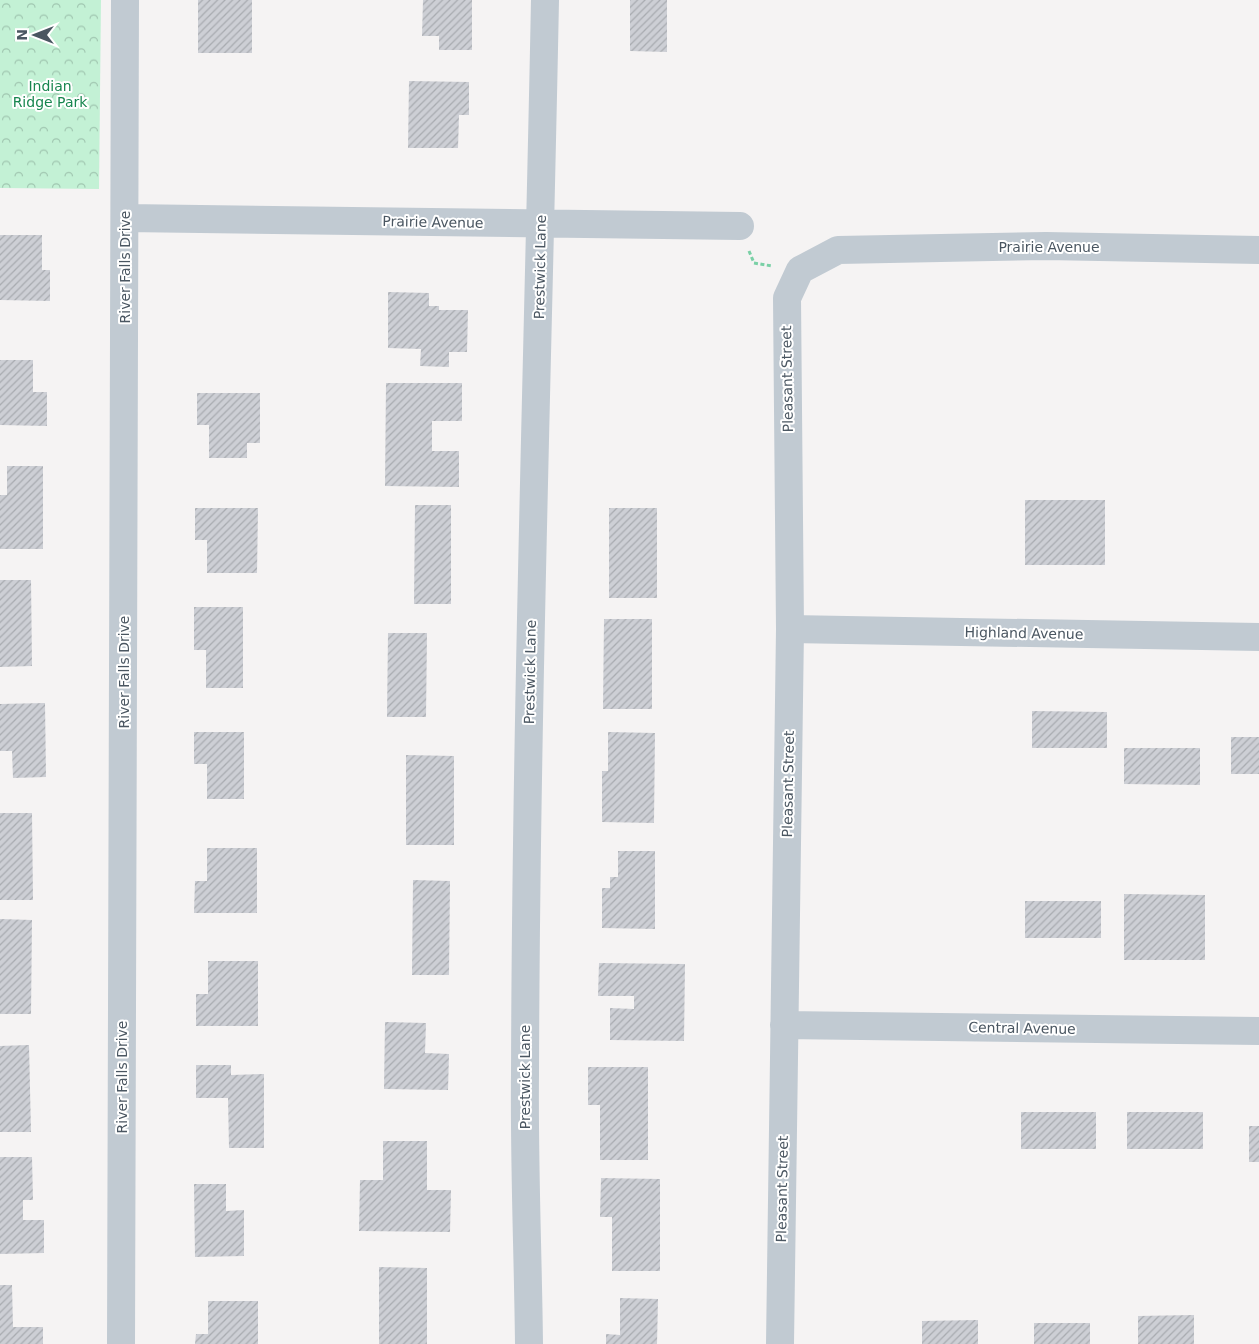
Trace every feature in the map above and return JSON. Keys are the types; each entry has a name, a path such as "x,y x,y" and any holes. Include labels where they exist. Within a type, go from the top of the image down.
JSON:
{"street":[{"name":"River Falls Drive","path":"121,1344 126,0"},
{"name":"Prestwick Lane","path":"529,1344 525,1078 528,762 545,0"},
{"name":"Prairie Avenue","path":"126,218 740,226"},
{"name":"Prairie Avenue","path":"800,270 838,250 1046,246 1259,250"},
{"name":"Pleasant Street","path":"780,1344 790,630 787,298 800,270"},
{"name":"Highland Avenue","path":"790,630 1259,637"},
{"name":"Central Avenue","path":"784,1025 1259,1031"}],"path":[{"path":"740,226 754,263 800,270"}],"green space":[{"name":"Indian Ridge Park","path":"0,0 101,0 99,189 0,188"}],"building":[{"path":"198,0 252,0 252,53 198,53"},
{"path":"423,0 472,0 472,50 439,50 439,36 422,36"},
{"path":"630,0 667,0 667,52 630,51"},
{"path":"409,81 469,82 469,115 459,115 458,148 408,148"},
{"path":"0,235 42,235 42,270 50,270 50,301 0,300"},
{"path":"388,292 429,293 429,306 439,306 439,310 468,310 467,352 449,352 449,367 420,366 421,349 388,348"},
{"path":"0,360 33,360 33,392 47,392 47,426 0,425"},
{"path":"386,383 462,383 462,421 432,421 432,451 459,451 459,487 385,486"},
{"path":"197,393 260,393 260,443 247,443 247,458 209,458 209,425 197,425"},
{"path":"7,466 43,466 43,549 0,549 0,495 7,495"},
{"path":"1025,500 1105,500 1105,565 1025,565"},
{"path":"415,505 451,505 451,604 414,604"},
{"path":"195,508 258,508 257,573 207,573 207,540 195,540"},
{"path":"609,508 657,508 657,598 609,598"},
{"path":"0,580 31,580 32,666 0,667"},
{"path":"194,607 243,607 243,688 206,688 206,650 194,650"},
{"path":"604,619 652,619 652,709 603,709"},
{"path":"388,633 427,633 426,717 387,717"},
{"path":"45,703 46,777 13,778 12,751 0,751 0,704"},
{"path":"1032,711 1107,712 1107,748 1032,748"},
{"path":"194,732 244,732 244,799 207,799 207,764 194,764"},
{"path":"608,732 655,733 654,823 602,822 602,771 608,771"},
{"path":"1231,737 1259,737 1259,774 1231,774"},
{"path":"1124,748 1200,748 1200,785 1124,784"},
{"path":"406,755 454,756 454,845 406,845"},
{"path":"0,813 32,813 33,900 0,900"},
{"path":"207,848 257,848 257,913 194,913 195,881 207,881"},
{"path":"618,851 655,851 655,929 602,928 602,888 610,888 610,877 618,877"},
{"path":"413,880 450,881 449,975 412,975"},
{"path":"1124,894 1205,895 1205,960 1124,960"},
{"path":"1025,901 1101,901 1101,938 1025,938"},
{"path":"0,919 32,920 31,1014 0,1014"},
{"path":"208,961 258,961 258,1026 196,1026 196,994 208,994"},
{"path":"599,963 685,964 684,1041 610,1040 610,1008 634,1009 634,996 598,996"},
{"path":"385,1022 426,1023 425,1053 449,1054 448,1090 384,1089"},
{"path":"29,1045 31,1132 0,1132 0,1046"},
{"path":"196,1065 231,1065 231,1075 264,1074 264,1148 229,1148 228,1098 196,1098"},
{"path":"588,1067 648,1067 648,1160 600,1160 600,1105 588,1105"},
{"path":"1021,1112 1096,1112 1096,1149 1021,1149"},
{"path":"1127,1112 1203,1112 1203,1149 1127,1149"},
{"path":"1249,1126 1259,1126 1259,1162 1249,1162"},
{"path":"383,1141 427,1141 427,1190 451,1190 450,1232 359,1231 360,1180 383,1180"},
{"path":"0,1157 32,1157 33,1200 23,1200 23,1220 44,1220 44,1253 0,1254"},
{"path":"601,1178 660,1179 660,1271 612,1271 612,1217 600,1217"},
{"path":"194,1184 226,1184 226,1211 244,1210 244,1256 195,1257"},
{"path":"379,1267 427,1268 427,1344 379,1344"},
{"path":"0,1285 12,1285 13,1327 43,1327 43,1344 0,1344"},
{"path":"620,1298 658,1299 657,1344 606,1344 606,1334 620,1335"},
{"path":"208,1301 258,1301 258,1344 195,1344 196,1334 208,1334"},
{"path":"1194,1315 1194,1344 1138,1344 1138,1316"},
{"path":"978,1320 978,1344 922,1344 922,1321"},
{"path":"1034,1323 1090,1323 1090,1344 1034,1344"}]}
